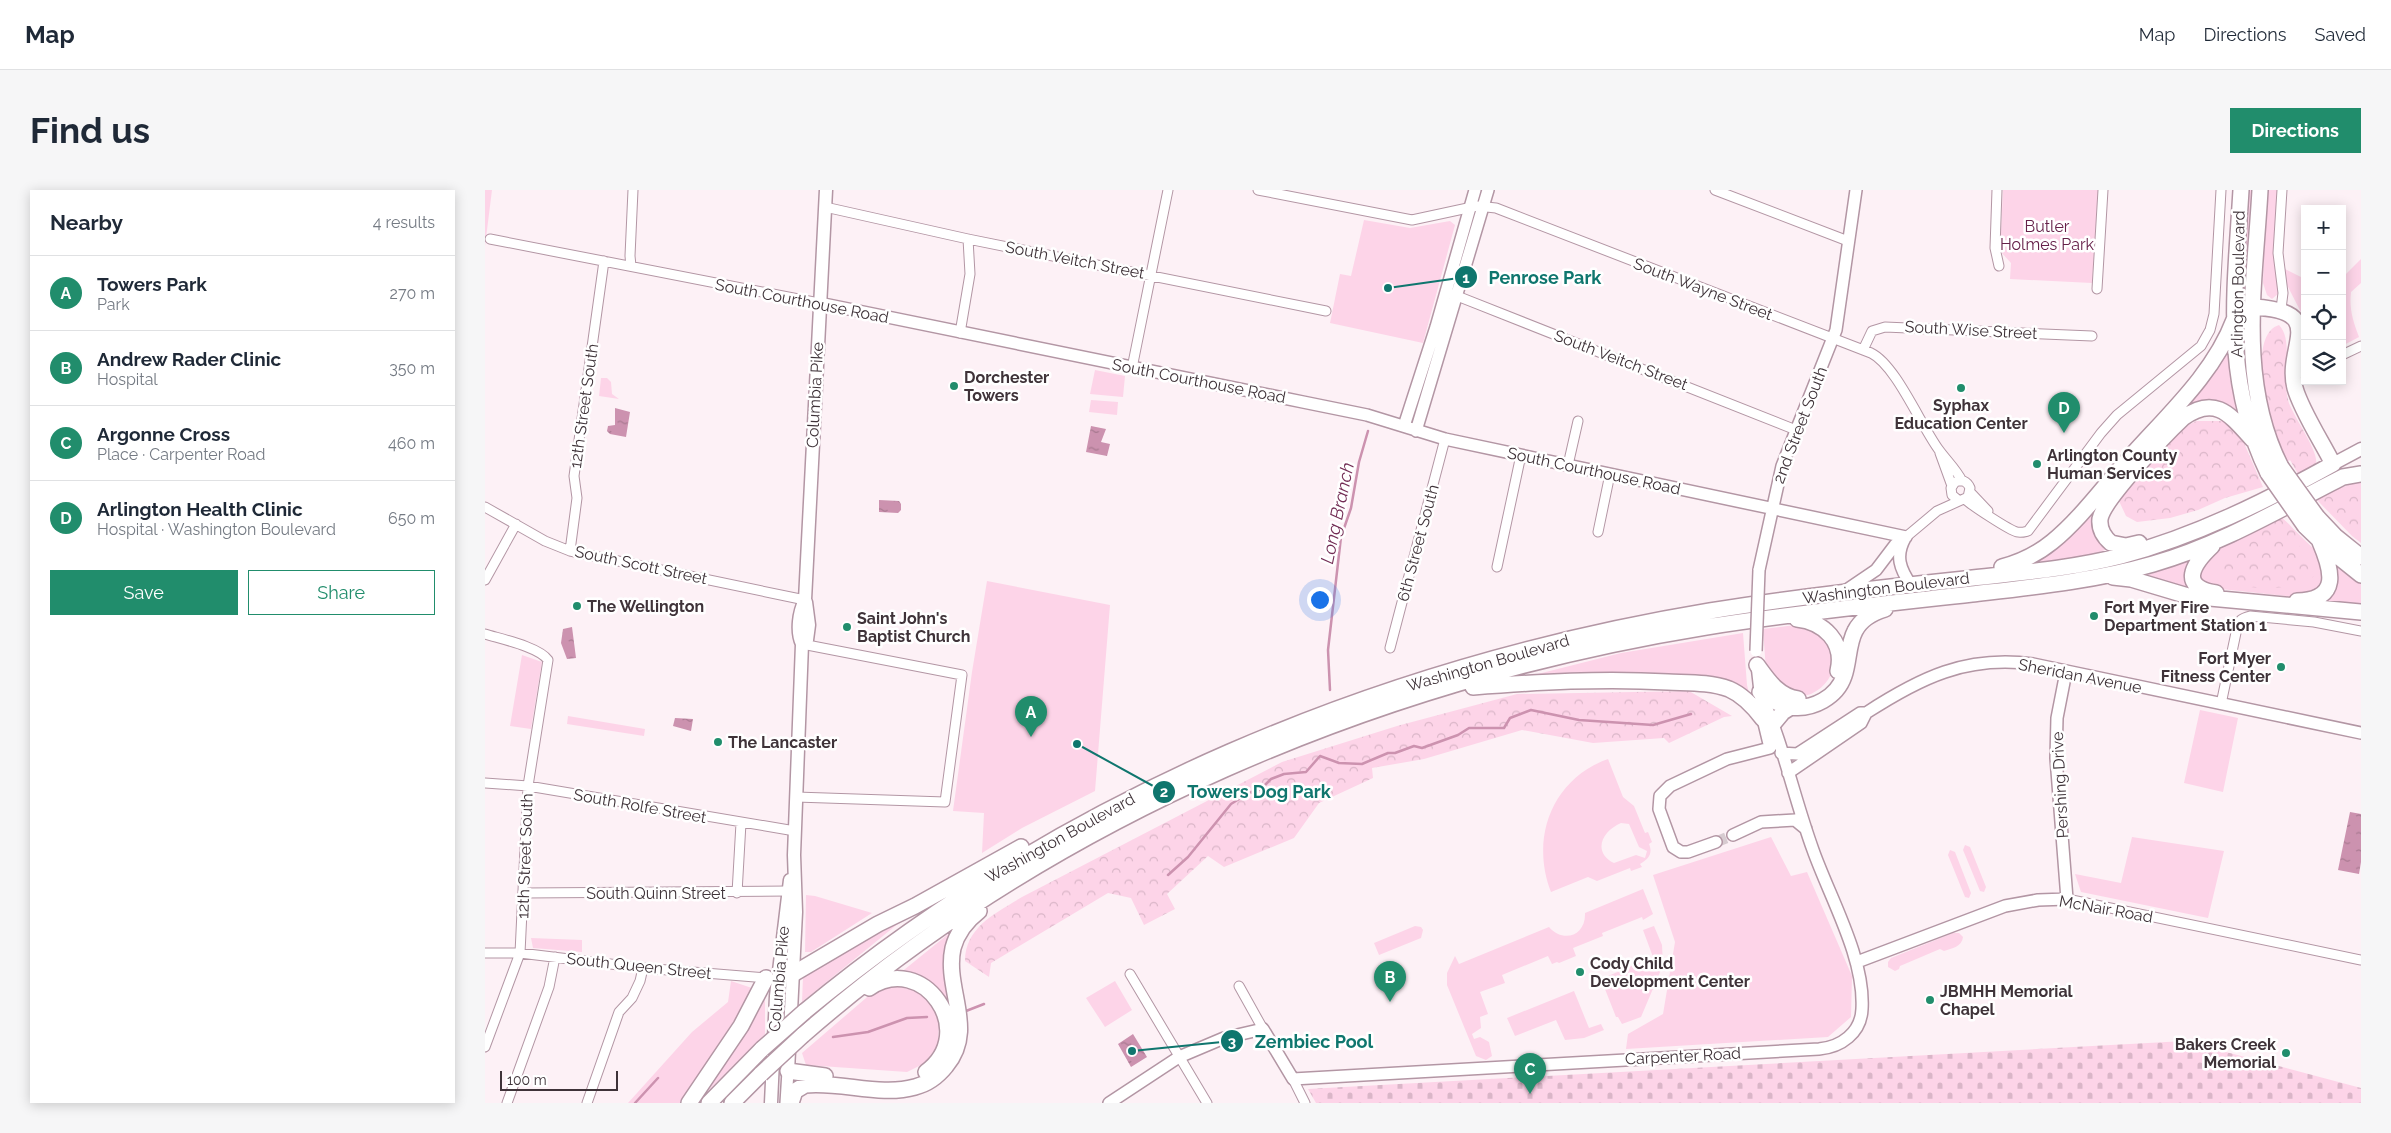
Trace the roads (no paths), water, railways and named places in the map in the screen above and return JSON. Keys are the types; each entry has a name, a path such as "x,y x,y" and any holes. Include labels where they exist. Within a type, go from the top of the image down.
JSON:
{"highway":[{"name":"Arlington Boulevard","path":"2241,190 2234,320 2237,375 2244,410 2253,440 2311,522 2320,542 2361,575"},
{"name":"Arlington Boulevard","path":"2260,190 2252,348 2255,386 2275,470"},
{"path":"2253,307 2281,309 2291,315 2298,326 2300,373 2296,390 2333,464"},
{"path":"1947,581 1979,570 2023,561 2056,538 2205,371 2226,339 2234,320"},
{"path":"2187,534 2131,545 2119,545 2106,537 2101,529 2101,516 2110,500 2159,443 2183,418 2193,411 2208,407 2221,410 2233,418 2253,440"},
{"name":"Washington Boulevard","path":"709,1103 762,1050 804,1012 879,951 964,893 1074,827 1151,787 1247,744 1316,717 1479,663 1571,639 1654,621 1737,607 2091,562 2146,549 2245,509 2333,464"},
{"path":"2343,477 2361,474"},
{"name":"Washington Boulevard","path":"732,1103 803,1035 858,988 919,944 1039,866 1115,824 1258,756 1364,715 1444,689 1513,669 1625,642 1778,617 2105,576 2159,562 2219,539 2343,477"},
{"name":"Arlington Boulevard","path":"2311,522 2335,536 2361,557"},
{"path":"2219,539 2195,564 2193,576 2200,588 2214,593 2295,601 2307,600 2318,596 2329,583 2330,566 2320,542"},
{"path":"2105,576 2131,580 2188,596 2361,612"},
{"path":"1444,689 1577,680 1687,683 1730,690 1747,701 1770,728 1783,712 1791,707 1820,702 1837,689 1845,674 1853,634 1866,617 1879,611 1927,599"},
{"path":"1757,658 1776,689 1784,695 1798,699 1814,697 1823,692 1837,675 1840,665 1839,652 1827,630 1808,620 1778,617"},
{"path":"1760,692 1776,702 1791,707"},
{"path":"793,974 878,924 915,906 1028,843 1098,808 1151,787"},
{"path":"791,1103 795,1091 805,1085 904,1090 922,1085 940,1073 952,1058 960,1033 960,1014 952,966 953,948 958,936 972,916 1039,866"},
{"path":"689,1103 772,978"},
{"path":"788,1071 805,1075 896,1080 916,1077 933,1067 941,1056 948,1036 948,1022 940,1002 930,991 911,981 892,979 875,984 835,1016 803,1035"},
{"path":"739,1103 761,1074"}],"main road":[{"name":"Columbia Pike","path":"788,1071 796,891 794,855 802,644 799,638 800,610 805,600 826,190"},
{"name":"Washington Boulevard","path":"2333,464 2361,449"},
{"name":"Washington Boulevard","path":"2343,477 2361,468"},
{"name":"Columbia Pike","path":"771,1103 772,978 794,855"},
{"name":"South Queen Street","path":"772,978 793,974"}],"street":[{"path":"631,266 633,190"},
{"path":"1132,368 1168,190"},
{"name":"South Wayne Street","path":"1258,190 1412,220 1469,207 1483,206 1496,208 1863,350 1883,361 1939,451"},
{"path":"1404,426 1475,190"},
{"path":"1416,430 1488,190"},
{"path":"1715,190 1848,241"},
{"name":"2nd Street South","path":"1770,728 1760,692 1757,658 1759,570 1780,470 1833,340 1856,190"},
{"path":"1997,190 1995,248 1999,266"},
{"path":"2097,289 2103,190"},
{"name":"Arlington Boulevard","path":"1965,497 1976,508 2017,532 2025,532 2031,528 2112,420 2204,342 2210,330 2214,314 2221,190"},
{"path":"2281,309 2283,293 2278,253 2282,190"},
{"name":"South Veitch Street","path":"825,207 968,239 1327,311"},
{"path":"960,333 970,274 968,239"},
{"name":"South Courthouse Road","path":"490,240 819,303 1355,413 1445,439 1906,537"},
{"name":"12th Street South","path":"570,551 577,498 574,476 604,261"},
{"name":"South Veitch Street","path":"1446,291 1796,430"},
{"name":"South Wise Street","path":"1863,350 1872,331 1885,326 2092,336"},
{"path":"2346,353 2361,346"},
{"path":"1568,465 1578,422"},
{"name":"6th Street South","path":"1390,648 1445,439"},
{"path":"1842,593 1876,570 1895,545 1937,511 1965,497 1969,485 1962,481 1953,465 1939,451"},
{"path":"1939,451 1952,489 1965,497"},
{"path":"1497,567 1521,456"},
{"path":"1598,532 1610,474"},
{"path":"1937,511 1955,482 1962,481"},
{"name":"South Scott Street","path":"485,507 545,541 570,551 805,600"},
{"path":"485,580 516,524"},
{"path":"1906,537 1900,552 1900,566 1911,585"},
{"path":"2221,704 2237,628 2239,621 2243,618 2250,616 2314,622 2361,631"},
{"name":"12th Street South","path":"485,634 536,651 544,655 547,660 528,786 525,893 520,953 485,1047"},
{"path":"796,797 945,802 962,675 802,644"},
{"name":"Sheridan Avenue","path":"1781,753 1797,754 1860,713 1866,713 1915,683 1961,666 1987,662 2021,663 2361,733"},
{"name":"Pershing Drive","path":"2066,672 2057,718 2056,758 2067,900"},
{"name":"Sheridan Avenue","path":"1788,773 1861,723 1866,713"},
{"path":"1715,842 1688,852 1681,852 1673,847 1659,809 1660,796 1670,786 1727,758 1770,748 1770,728"},
{"name":"Carpenter Road","path":"1293,1079 1832,1047 1849,1037 1859,1020 1862,1009 1857,962 1806,829 1781,753 1770,728"},
{"name":"South Rolfe Street","path":"485,783 528,786 741,823 795,830"},
{"name":"Carpenter Road","path":"1733,835 1761,822 1795,820 1806,829"},
{"path":"737,893 741,823"},
{"name":"South Quinn Street","path":"525,893 788,892"},
{"name":"McNair Road","path":"1857,962 2005,906 2038,900 2067,900 2361,960"},
{"name":"South Queen Street","path":"485,952 520,953 643,968 772,978"},
{"path":"507,1103 549,987 555,957"},
{"path":"587,1103 619,1012 632,998 640,981 643,968"},
{"path":"1130,974 1207,1103"},
{"path":"1239,986 1305,1103"},
{"path":"1109,1103 1179,1057 1224,1038 1263,1029"},
{"name":"Columbia Pike","path":"786,1103 788,1071"}],"water":[{"path":"615,408 630,412 626,437 610,434 607,431 608,426 615,425"},
{"path":"1091,426 1106,429 1101,442 1110,444 1107,456 1086,452"},
{"path":"879,500 899,501 901,510 898,513 879,512"},
{"path":"572,627 576,658 567,659 561,643 563,629"},
{"path":"675,718 693,719 691,731 673,726"},
{"path":"2350,812 2361,814 2361,862 2359,874 2338,870"},
{"path":"1133,1034 1147,1057 1131,1067 1118,1044"}],"waterway":[{"name":"Long Branch","path":"1330,690 1328,650 1341,537 1351,508 1359,462 1368,431"},
{"path":"1168,875 1188,857 1231,804 1247,794 1261,789 1271,779 1284,774 1306,772 1320,756 1339,763 1362,764 1388,753 1395,753 1414,746 1422,748 1458,735 1469,728 1504,728 1510,718 1531,710 1579,720 1653,725 1691,714"},
{"name":"Long Branch","path":"966,1011 984,1004"},
{"name":"Long Branch","path":"833,1037 868,1032 907,1018 927,1017"},
{"name":"Long Branch","path":"635,1103 658,1078"}],"tunnel":[{"path":"1716,842 1733,835"}],"place":[{"name":"Penrose Park","path":"1388,288"},
{"name":"Dorchester Towers","path":"954,386"},
{"name":"Syphax Education Center","path":"1961,388"},
{"name":"Arlington Health Clinic","path":"2064,433"},
{"name":"Arlington County Human Services","path":"2037,464"},
{"name":"The Wellington","path":"577,606"},
{"name":"Fort Myer Fire Department Station 1","path":"2094,616"},
{"name":"Saint John's Baptist Church","path":"847,627"},
{"name":"Fort Myer Fitness Center","path":"2281,667"},
{"name":"Towers Park","path":"1031,737"},
{"name":"The Lancaster","path":"718,742"},
{"name":"Towers Dog Park","path":"1077,744"},
{"name":"Cody Child Development Center","path":"1580,972"},
{"name":"JBMHH Memorial Chapel","path":"1930,1000"},
{"name":"Andrew Rader Clinic","path":"1390,1002"},
{"name":"Zembiec Pool","path":"1132,1051"},
{"name":"Bakers Creek Memorial","path":"2286,1053"},
{"name":"Argonne Cross","path":"1530,1094"}],"park label":[{"name":"Butler Holmes Park","path":"2047,235"}]}
